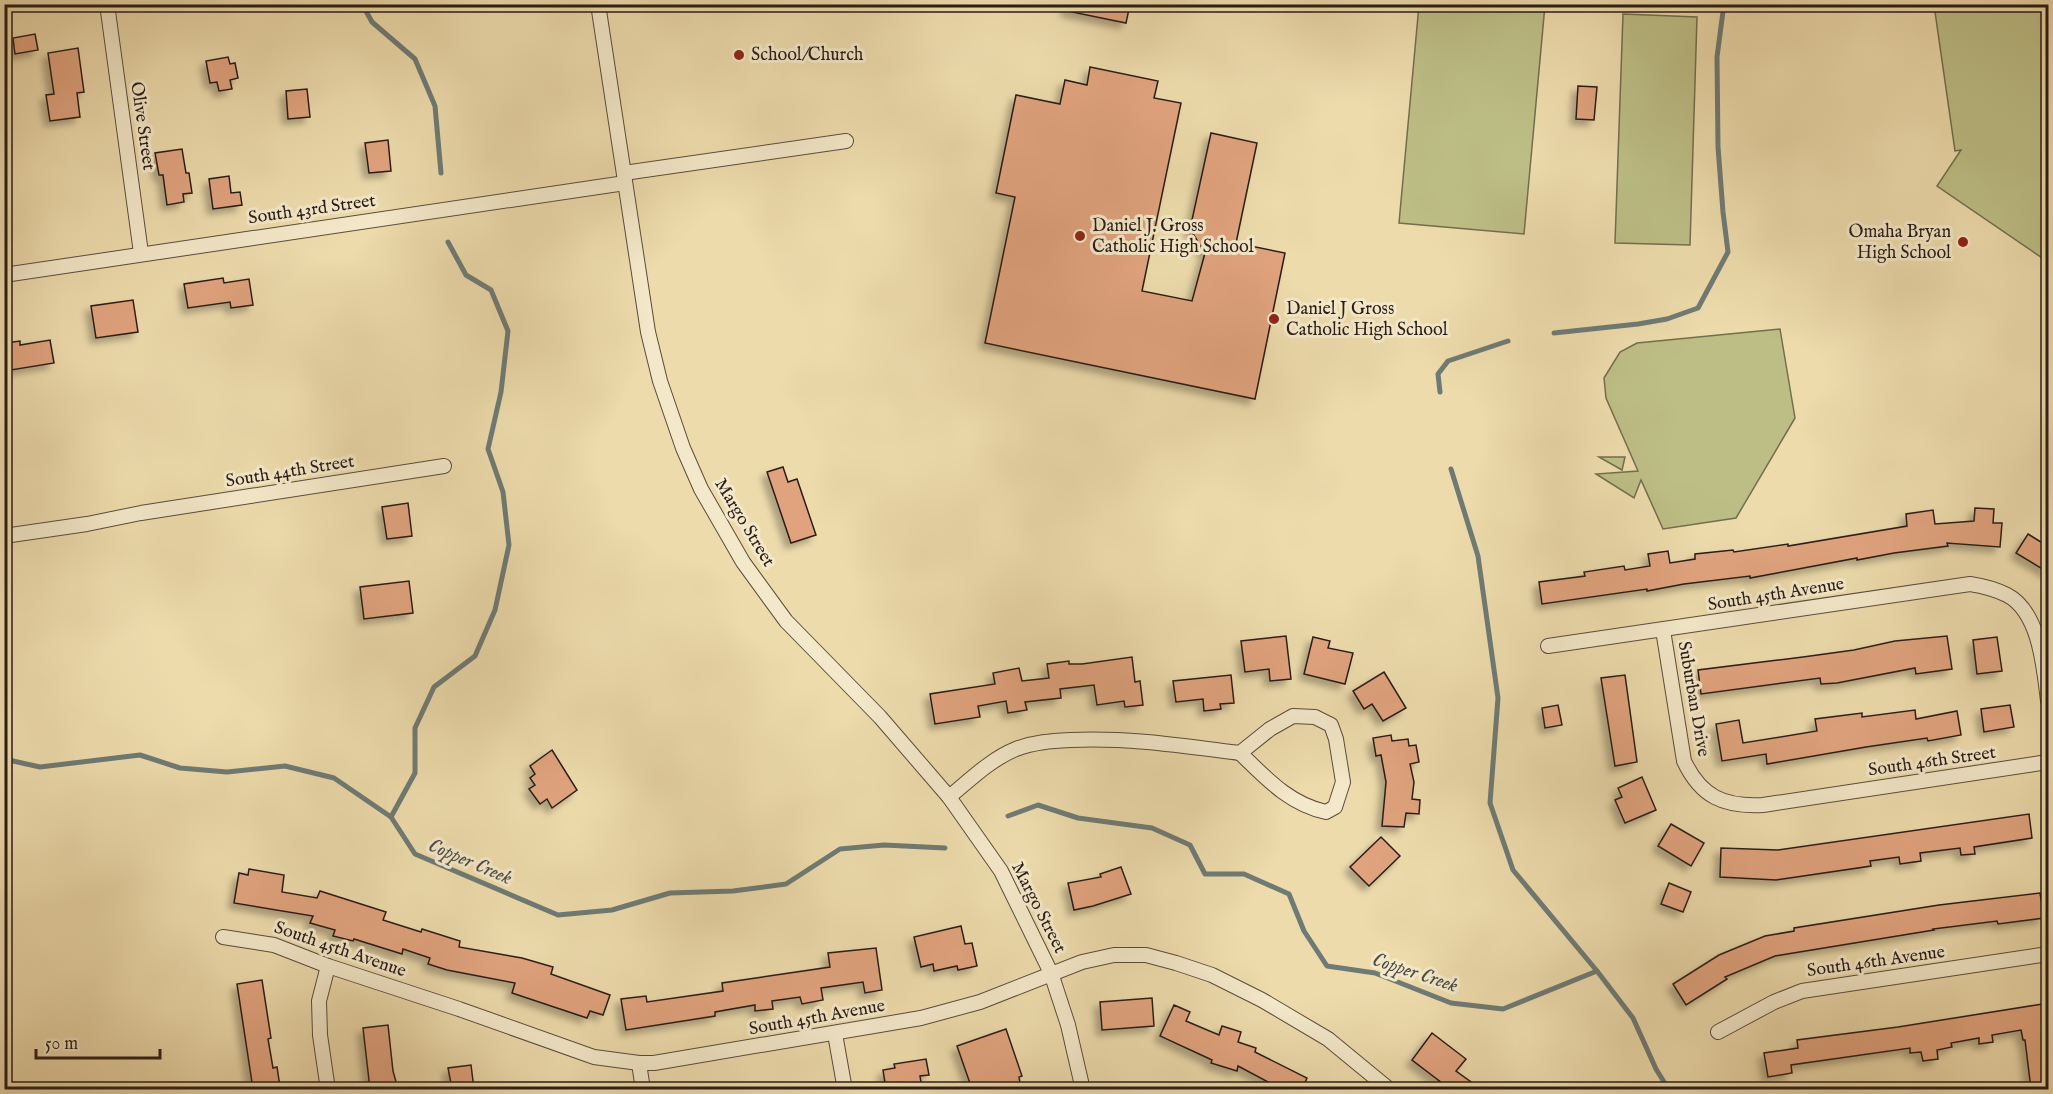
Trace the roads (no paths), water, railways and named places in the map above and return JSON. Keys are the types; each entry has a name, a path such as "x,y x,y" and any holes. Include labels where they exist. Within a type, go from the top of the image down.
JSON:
{"street":[{"name":"Olive Street","path":"107,4 141,253"},
{"name":"Margo Street","path":"598,4 648,332 674,428 701,489 743,562 786,621 880,717 949,797 1001,871 1051,972 1068,1024 1083,1089"},
{"name":"South 43rd Street","path":"4,275 846,141"},
{"name":"South 44th Street","path":"4,536 444,466"},
{"name":"South 45th Avenue","path":"1548,646 1948,586 1978,586 2009,595 2023,609 2041,649 2049,701"},
{"name":"Suburban Drive","path":"1662,630 1684,761 1692,778 1704,791 1734,804 1748,806 1821,797"},
{"path":"949,797 997,759 1016,749 1043,741 1100,738 1155,742 1240,753 1296,802 1326,812 1335,807 1343,782 1336,739 1331,725 1315,717 1293,716 1270,729 1240,753"},
{"name":"South 46th Street","path":"1821,797 2049,762"},
{"name":"South 45th Avenue","path":"223,937 274,945 328,966 594,1057 639,1063 654,1063 921,1018 980,1002 1051,972 1082,962 1114,955 1146,955 1212,975 1272,1005 1328,1038 1390,1089"},
{"name":"South 46th Avenue","path":"1718,1032 1773,1002 1802,991 2049,954"},
{"path":"328,966 319,1001 320,1035 328,1089"},
{"path":"835,1034 845,1089"},
{"path":"639,1063 643,1089"}],"waterway":[{"path":"362,4 372,22 415,59 435,106 441,173"},
{"path":"1554,333 1667,319 1698,308 1728,252 1718,147 1717,57 1724,4"},
{"path":"391,817 415,773 415,728 434,687 475,656 495,610 509,545 503,492 488,449 501,392 508,331 491,290 466,275 448,242"},
{"path":"1440,392 1438,374 1448,361 1508,341"},
{"path":"1451,469 1478,556 1498,698 1490,803 1513,870 1633,1018 1656,1069 1669,1090"},
{"name":"Copper Creek","path":"4,759 40,767 140,755 180,768 227,772 285,766 334,778 391,817 415,854 558,915 612,910 670,893 733,891 786,884 840,849 884,845 945,848"},
{"name":"Copper Creek","path":"1008,816 1038,805 1078,818 1152,828 1190,845 1205,874 1244,874 1289,894 1304,931 1327,966 1375,973 1451,1003 1503,1009 1597,971"}],"place":[{"name":"School/Church","path":"739,55"},
{"name":"Daniel J. Gross Catholic High School","path":"1080,236"},
{"name":"Omaha Bryan High School","path":"1963,242"},
{"name":"Daniel J Gross Catholic High School","path":"1274,319"}]}
